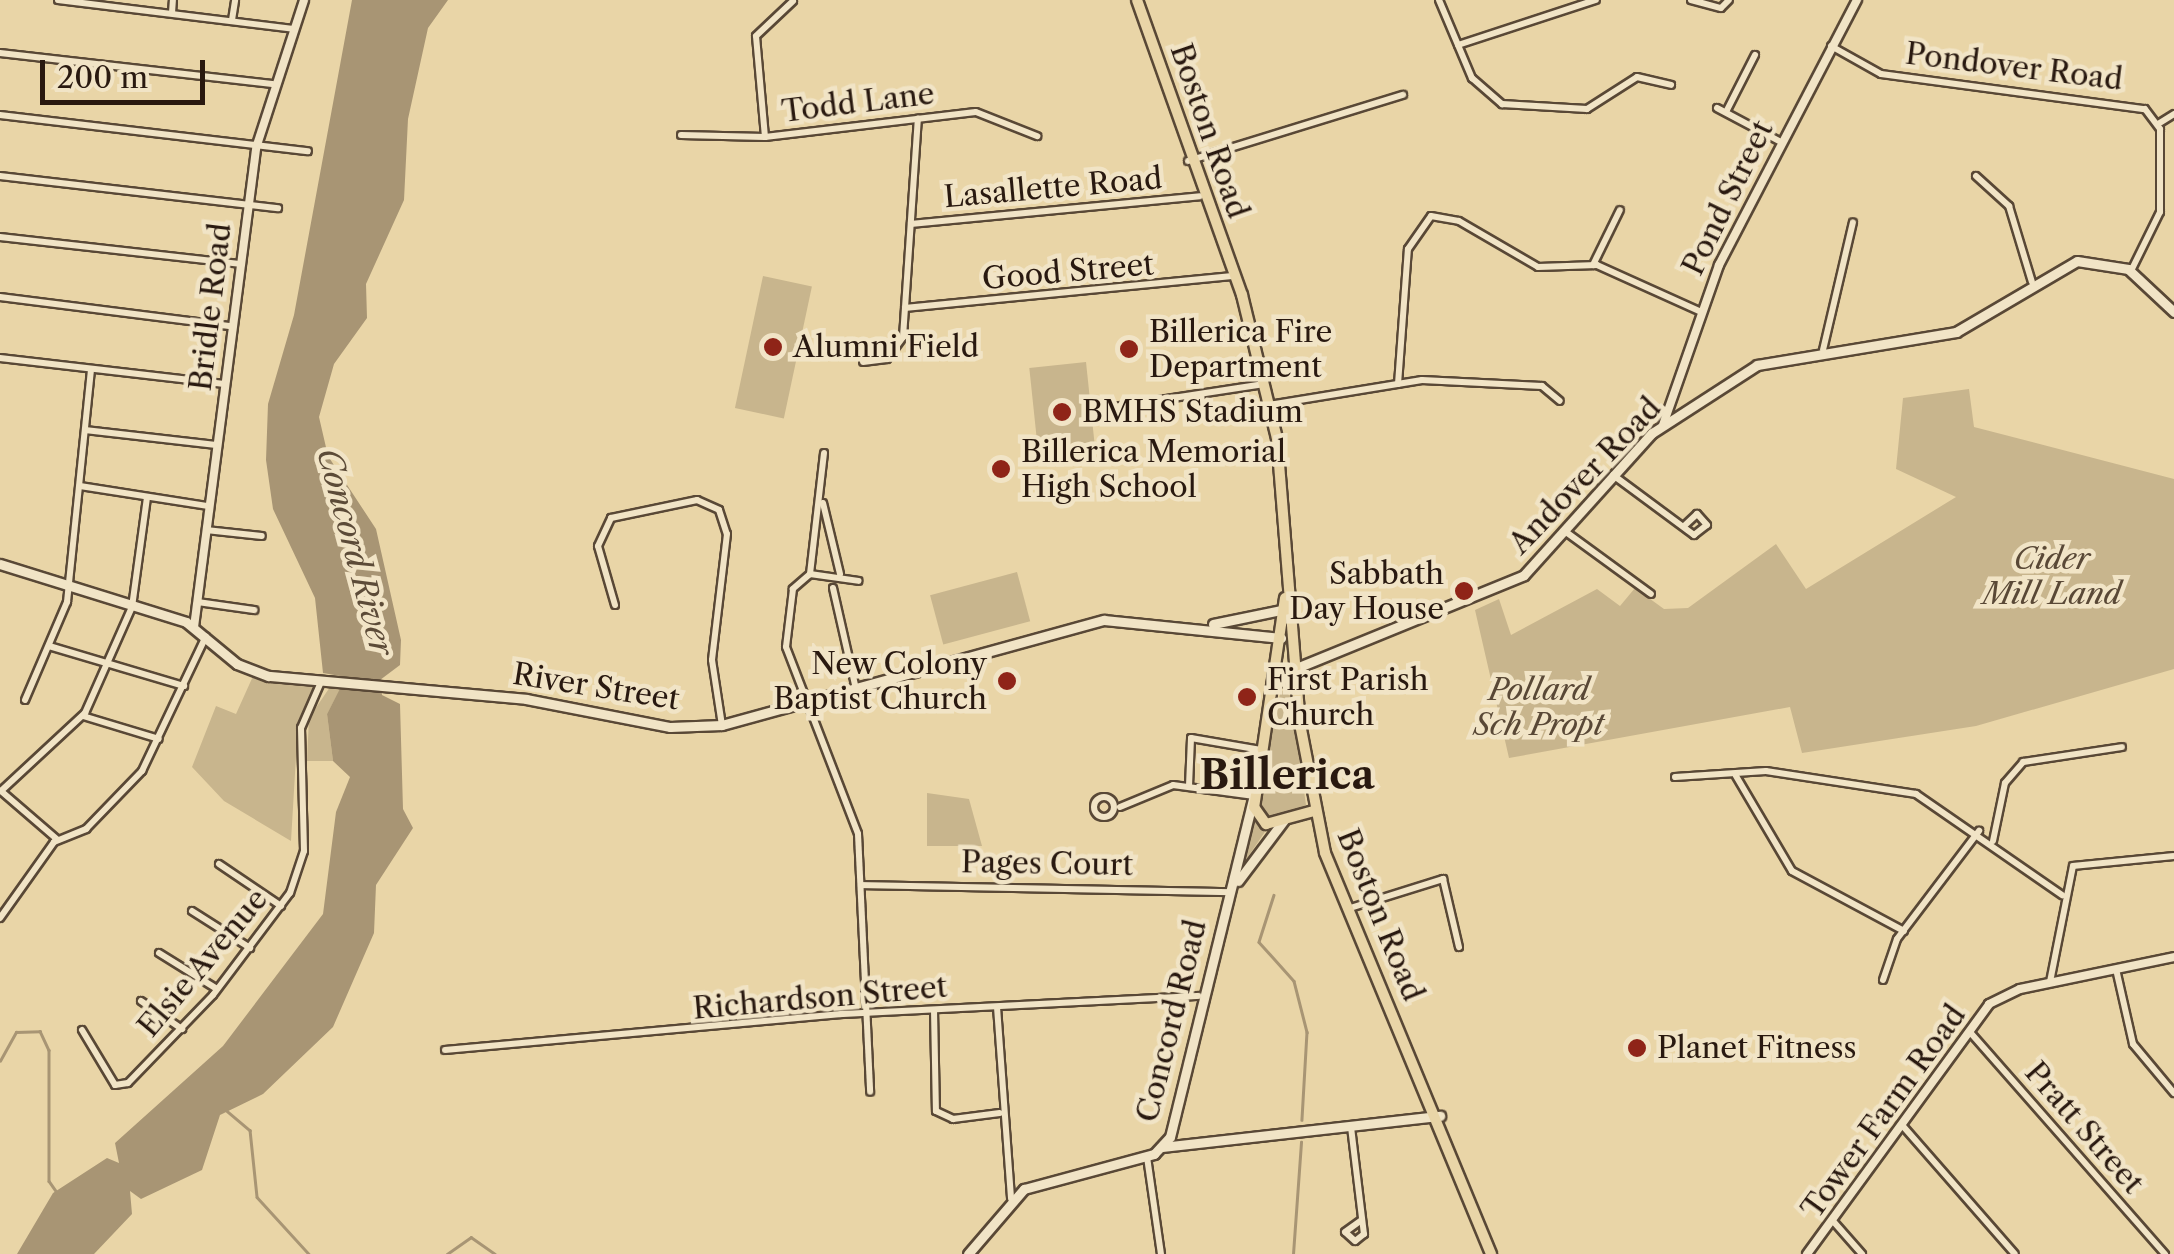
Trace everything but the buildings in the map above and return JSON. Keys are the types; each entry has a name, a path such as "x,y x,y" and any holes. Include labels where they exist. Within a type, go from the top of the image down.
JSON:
{"main road":[{"name":"Boston Road","path":"1138,0 1200,196 1234,276 1269,405 1288,569 1287,610 1296,693 1314,810 1346,909 1440,1116 1491,1254"},
{"name":"Andover Road","path":"1294,668 1502,589 1566,532 1613,476 1664,425 1757,365 1824,350 1956,332 2032,282 2077,261 2131,271"},
{"path":"2131,271 2174,312"},
{"name":"River Street","path":"0,564 68,591 194,626 250,671 322,682 526,699 627,722 722,725 1104,620 1280,638"},
{"name":"River Street","path":"1196,627 1287,610"},
{"name":"Concord Road","path":"1011,1198 1146,1157 1162,1147 1199,996 1232,893 1254,796 1287,610"},
{"path":"1273,686 1294,668"},
{"path":"1273,686 1296,693"},
{"path":"1254,796 1260,821 1284,820 1314,810"},
{"path":"1232,893 1284,820"},
{"path":"1162,1147 1440,1116"},
{"path":"971,1250 1011,1198"}],"street":[{"path":"58,0 112,3 293,30"},
{"path":"172,13 173,0"},
{"path":"232,20 235,0"},
{"name":"Bridle Road","path":"194,626 256,145 272,84 304,0"},
{"path":"1440,0 1483,93 1511,106 1598,107 1637,77 1671,86"},
{"path":"1458,45 1596,0"},
{"path":"1691,0 1722,7 1729,0"},
{"name":"Pond Street","path":"1664,425 1699,310 1780,141 1856,0"},
{"path":"765,136 755,38 793,2"},
{"name":"Pondover Road","path":"1830,46 1876,73 1993,94 2124,102 2158,124"},
{"path":"0,53 272,84"},
{"path":"1726,112 1754,54"},
{"path":"1188,161 1402,95"},
{"path":"1717,108 1780,141"},
{"name":"Todd Lane","path":"681,134 765,136 987,113 1037,136"},
{"path":"2131,271 2159,217 2158,124 2174,114"},
{"path":"0,116 308,151"},
{"path":"863,362 900,348 918,118"},
{"path":"0,176 278,208"},
{"path":"1976,176 2009,206 2032,282"},
{"name":"Lasallette Road","path":"911,224 1200,196"},
{"path":"1593,264 1620,210"},
{"path":"1398,384 1408,249 1421,221 1458,221 1541,268 1593,264 1699,310"},
{"path":"1824,350 1853,222"},
{"path":"0,237 239,264"},
{"name":"Good Street","path":"905,308 1234,276"},
{"path":"0,296 231,326"},
{"path":"0,358 224,384"},
{"path":"25,700 68,591 91,369"},
{"path":"1114,407 1264,384"},
{"path":"1269,405 1398,384 1542,386 1560,401"},
{"path":"85,430 216,445"},
{"path":"824,453 810,574 794,589 786,647 858,834 870,1092"},
{"path":"1613,476 1685,525"},
{"path":"80,486 208,506"},
{"path":"821,495 844,584 859,582"},
{"path":"58,840 1,791 83,716 132,607 147,497"},
{"path":"615,606 598,546 605,524 697,500 719,510 726,534 712,660 722,725"},
{"path":"204,530 262,536"},
{"path":"1566,532 1651,594"},
{"path":"816,535 830,534"},
{"path":"810,574 840,574"},
{"path":"834,588 856,690"},
{"path":"196,602 254,610"},
{"path":"0,918 58,840 101,815 159,740 206,636"},
{"path":"49,646 184,686"},
{"name":"Elsie Avenue","path":"82,1030 122,1086 218,990 281,906 304,851 300,741 322,682"},
{"path":"83,716 159,740"},
{"path":"1188,786 1191,738 1262,750"},
{"path":"1993,841 2004,784 2023,762 2122,747"},
{"path":"1675,777 1779,772 1909,792 1979,831 2062,894"},
{"path":"1736,776 1792,871 1904,931"},
{"path":"1120,807 1150,789 1188,786 1254,796"},
{"path":"1884,980 1904,931 1979,831"},
{"path":"2050,982 2062,894 2076,863 2174,856"},
{"path":"219,864 281,906"},
{"path":"1346,909 1443,879 1460,948"},
{"name":"Pages Court","path":"861,885 1232,893"},
{"path":"192,911 250,948"},
{"path":"159,953 218,990"},
{"name":"Tower Farm Road","path":"1807,1254 1969,1030 2002,994 2174,957"},
{"path":"2116,969 2133,1044 2174,1093"},
{"name":"Richardson Street","path":"445,1050 866,1013 1199,996"},
{"path":"141,1001 182,1029"},
{"path":"996,1007 1000,1114 1011,1198"},
{"path":"934,1010 938,1114 1000,1114"},
{"name":"Pratt Street","path":"1969,1030 2165,1254"},
{"path":"1902,1124 2015,1254"},
{"path":"1352,1127 1360,1221"},
{"path":"1146,1157 1161,1254"},
{"path":"1833,1221 1862,1254"},
{"path":"971,1250 986,1254"}],"green space":[{"name":"Alumni Field","path":"763,276 812,286 784,418 735,408"},
{"name":"BMHS Stadium","path":"1086,362 1096,455 1039,461 1029,368"},
{"name":"Cider Mill Land","path":"1969,389 1974,427 2174,479 2174,669 1976,726 1802,753 1790,707 1509,758 1475,610 1499,599 1511,635 1597,589 1620,606 1635,588 1664,609 1688,608 1776,544 1806,589 1956,497 1896,469 1903,398"},
{"path":"1017,572 1030,621 943,645 930,595"},
{"path":"254,674 315,686 298,723 291,841 224,801 192,767 216,706 236,714"},
{"path":"330,687 341,688 327,714 333,761 307,761 309,718"},
{"path":"1281,690 1291,696 1306,805 1273,820 1243,864"},
{"path":"927,793 969,799 982,846 927,846"}],"water":[{"name":"Concord River","path":"352,0 448,0 428,28 408,119 404,200 366,284 367,318 334,364 319,417 328,456 376,529 401,640 400,665 380,680 382,695 400,704 403,809 413,828 376,885 374,933 333,1027 263,1094 220,1115 202,1170 141,1199 130,1191 132,1214 94,1254 17,1254 53,1193 107,1158 119,1163 115,1143 223,1046 323,914 336,812 350,777 333,761 327,714 346,677 323,673 315,598 273,509 266,460 268,404 294,315"}],"waterway":[{"path":"1274,895 1259,942 1294,981 1307,1032 1302,1120"},
{"path":"0,1061 16,1032 40,1031 49,1050 49,1181 58,1194"},
{"path":"227,1111 250,1130 257,1197 309,1254"},
{"path":"1293,1254 1301,1142"},
{"path":"447,1254 471,1237 495,1254"}],"place":[{"name":"Alumni Field","path":"773,347"},
{"name":"Billerica Fire Department","path":"1129,349"},
{"name":"BMHS Stadium","path":"1062,412"},
{"name":"Billerica Memorial High School","path":"1001,469"},
{"name":"Sabbath Day House","path":"1464,591"},
{"name":"New Colony Baptist Church","path":"1007,681"},
{"name":"First Parish Church","path":"1247,697"},
{"name":"Planet Fitness","path":"1637,1048"}],"district":[{"name":"Billerica","path":"1287,775"}],"park label":[{"name":"Pollard Sch Propt","path":"1539,707"}]}
